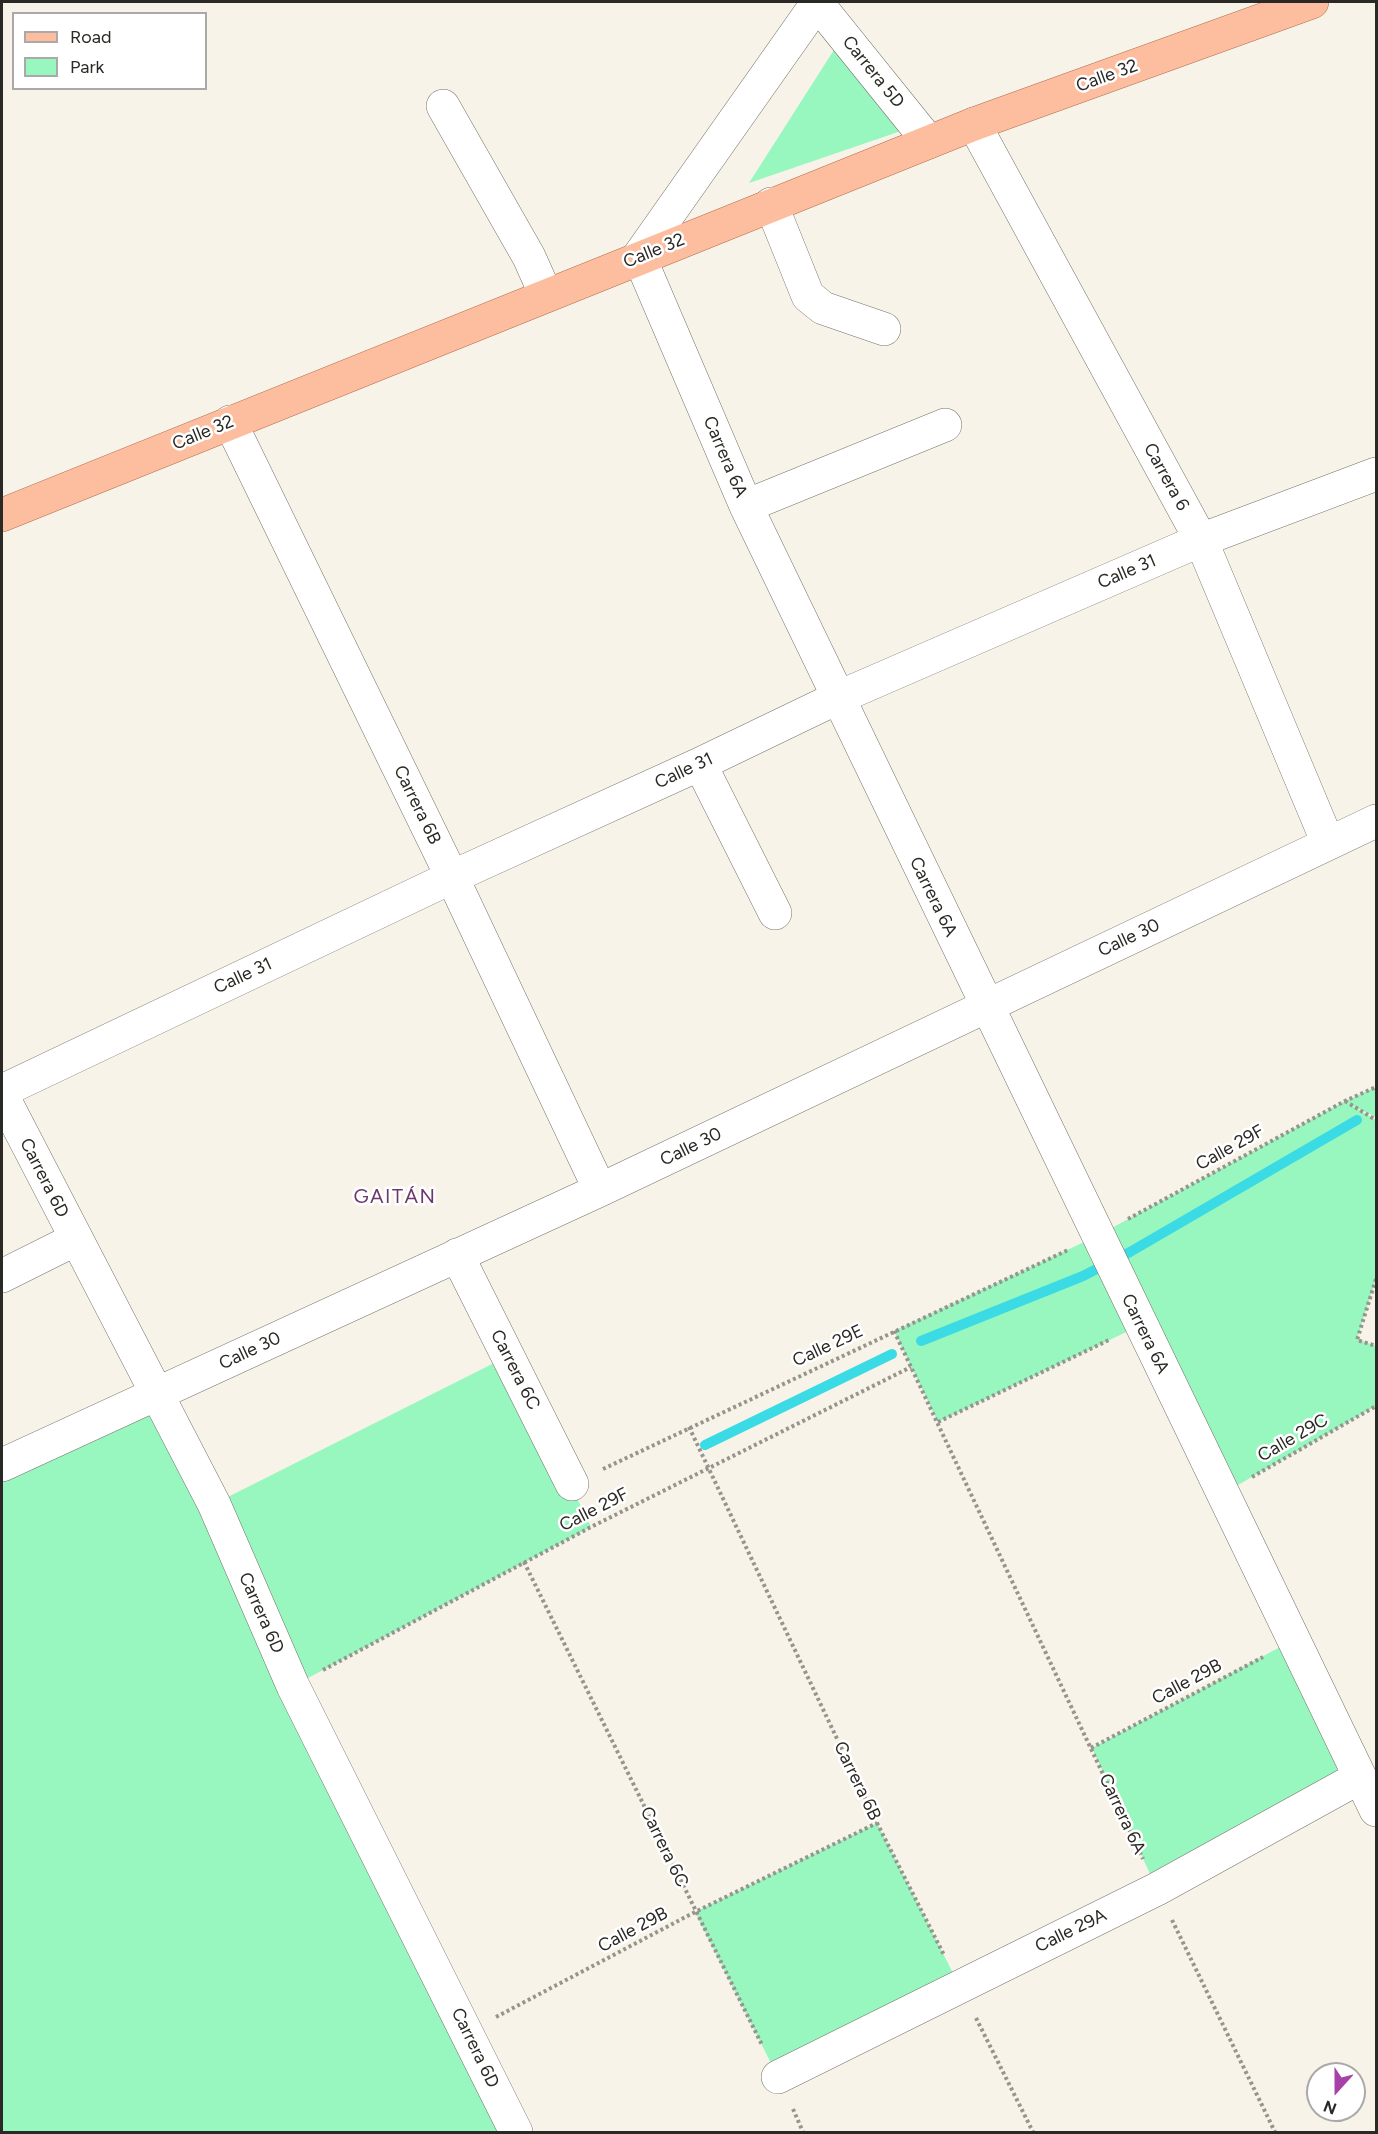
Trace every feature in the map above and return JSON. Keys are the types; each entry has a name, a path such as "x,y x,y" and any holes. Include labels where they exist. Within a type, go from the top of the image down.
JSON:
{"main road":[{"name":"Calle 32","path":"2,515 639,256 974,124 1312,2"}],"street":[{"name":"Carrera 5D","path":"818,2 929,142"},
{"path":"639,256 818,2"},
{"path":"443,106 530,257 546,295"},
{"name":"Carrera 6","path":"974,124 1201,540 1328,843"},
{"path":"771,204 808,296 823,308 884,329"},
{"name":"Carrera 6A","path":"639,256 746,506 837,698 1377,1810"},
{"name":"Carrera 6B","path":"230,422 452,877 600,1190"},
{"path":"746,506 945,425"},
{"name":"Calle 31","path":"2,1093 452,877 837,698 1201,540 1377,474"},
{"path":"699,764 775,913"},
{"name":"Calle 30","path":"2,1465 600,1190 1377,821"},
{"name":"Carrera 6D","path":"2,1093 203,1483 293,1686 468,2032 516,2133"},
{"path":"2,1276 76,1239"},
{"name":"Carrera 6C","path":"457,1255 572,1484"},
{"name":"Calle 29A","path":"778,2077 1157,1889 1360,1777"}],"path":[{"name":"Calle 29F","path":"1100,1241 1345,1101 1377,1087"},
{"path":"1345,1101 1377,1120"},
{"name":"Calle 29E","path":"572,1484 689,1426 894,1331 1100,1241"},
{"path":"1377,1279 1357,1340 1377,1346"},
{"path":"938,1422 1140,1325"},
{"name":"Carrera 6A","path":"894,1331 1157,1889 1275,2133"},
{"name":"Calle 29F","path":"293,1686 524,1562 912,1367"},
{"name":"Calle 29C","path":"1224,1493 1377,1406"},
{"name":"Carrera 6B","path":"689,1426 877,1823 1033,2133"},
{"name":"Carrera 6C","path":"524,1562 804,2133"},
{"name":"Calle 29B","path":"1092,1748 1295,1640"},
{"name":"Calle 29B","path":"468,2032 695,1912 877,1823"}],"green space":[{"path":"839,42 904,130 749,183"},
{"path":"1376,1087 1376,1117 1349,1104 1376,1120 1376,1279 1357,1339 1376,1346 1376,1406 1224,1493 1141,1325 938,1422 894,1331 1097,1236 1345,1101"},
{"path":"508,1356 591,1527 293,1686 516,2132 2,2132 2,1465 158,1394 214,1504"},
{"path":"1295,1639 1360,1777 1157,1889 1092,1748"},
{"path":"877,1823 959,1985 778,2077 695,1912"}],"waterway":[{"path":"921,1341 1083,1276 1130,1252 1357,1120"},
{"path":"705,1445 892,1354"}],"district":[{"name":"GAITÁN","path":"395,1197"}]}
